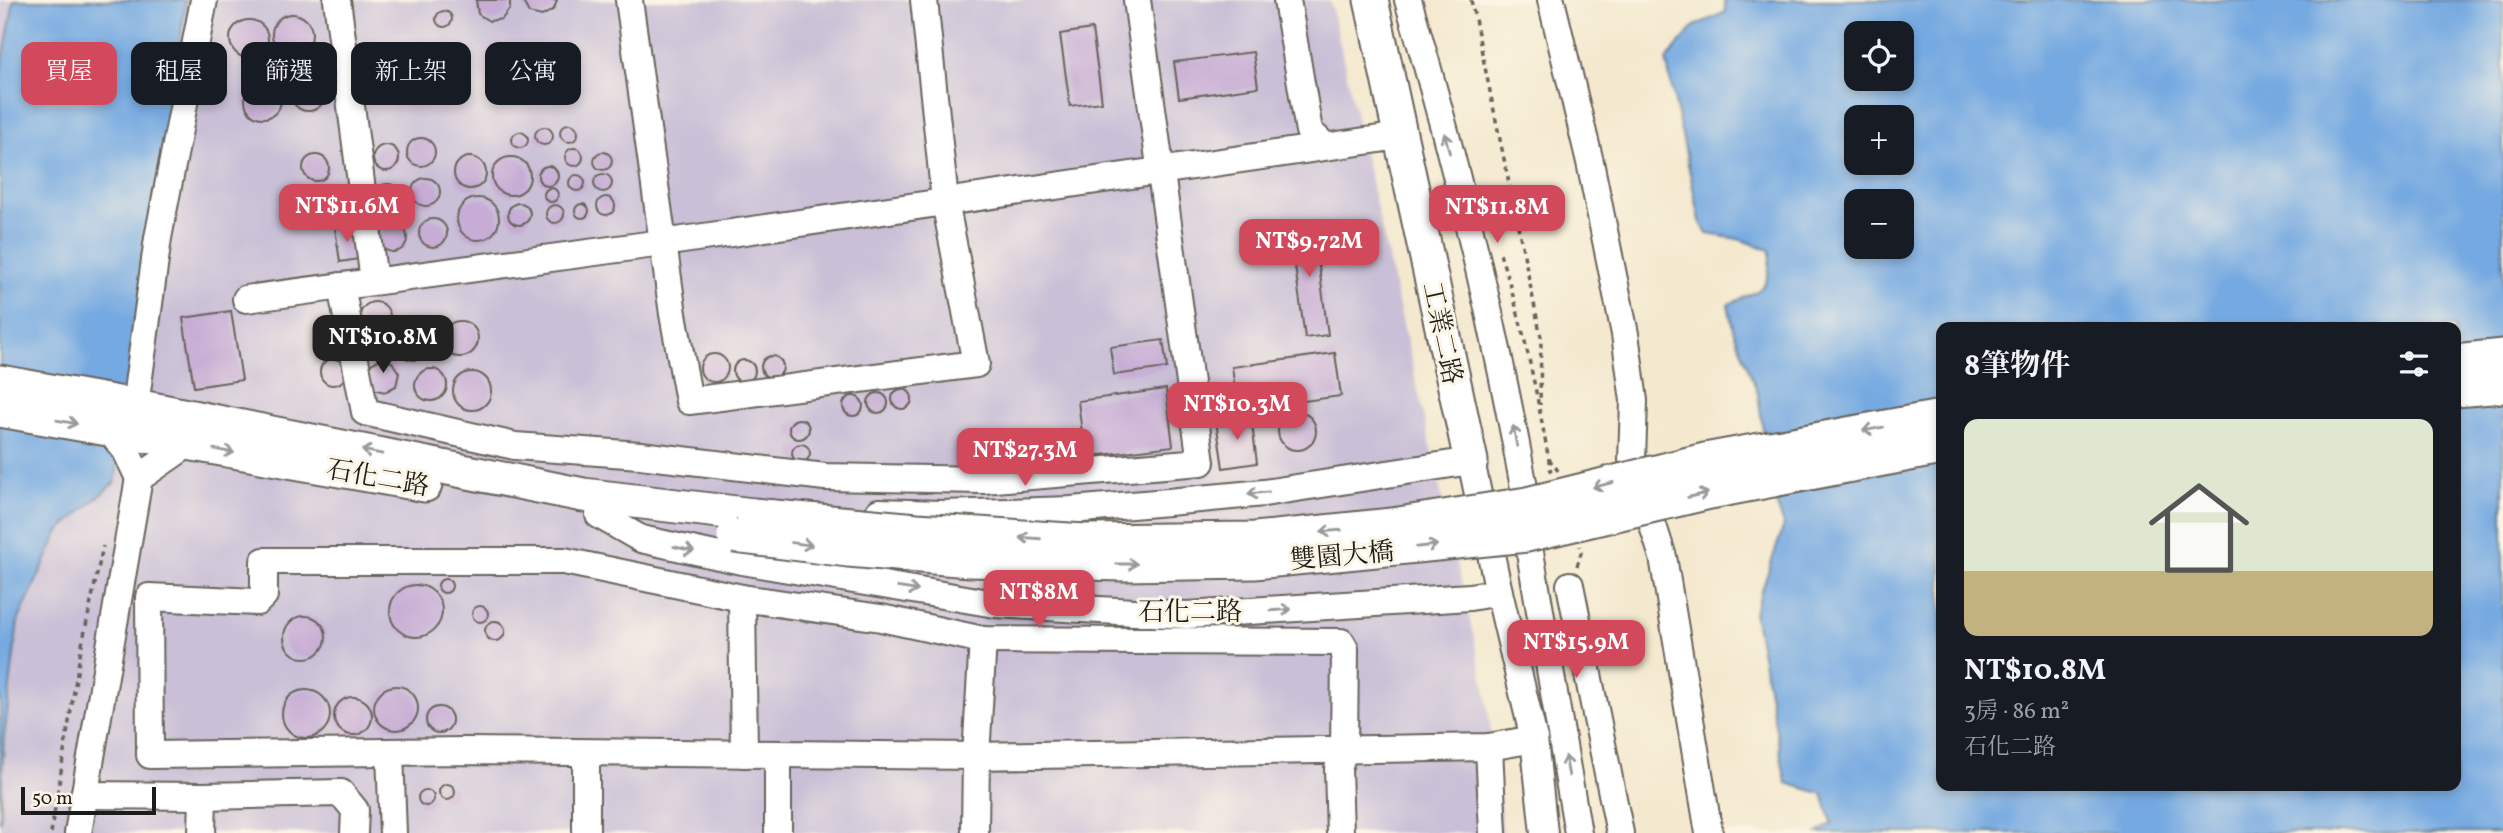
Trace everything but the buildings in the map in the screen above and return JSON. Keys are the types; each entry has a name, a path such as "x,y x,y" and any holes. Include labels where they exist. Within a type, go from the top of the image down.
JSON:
{"main road":[{"name":"工業二路","path":"1370,0 1471,461"},
{"path":"2461,360 2503,356"},
{"path":"0,382 159,425"},
{"path":"2461,390 2503,386"},
{"path":"0,410 110,430 159,425"},
{"name":"雙園大橋","path":"1527,519 1705,460 1936,418"},
{"name":"石化二路","path":"159,425 591,505"},
{"name":"石化二路","path":"159,425 591,505 744,525"},
{"name":"雙園大橋","path":"744,525 848,550 970,560 1123,564 1255,562 1710,492 1936,449"}],"street":[{"path":"78,833 139,478 159,425 158,238 204,0"},
{"path":"337,0 374,281"},
{"path":"629,0 662,243 689,401 976,365 945,201 924,0"},
{"path":"341,286 365,412 515,446 640,455 825,477 943,480 983,480 1201,462 1137,0"},
{"path":"1287,0 1309,131 1325,146"},
{"path":"1408,0 1499,357 1578,833"},
{"path":"1552,0 1591,162 1625,334 1634,401 1632,460 1663,557 1709,833"},
{"path":"246,299 662,243 1400,135"},
{"path":"110,430 126,451 139,478"},
{"path":"1471,461 1534,739 1544,833"},
{"name":"石化二路","path":"591,505 659,489 825,510 941,514 1071,510 1264,493 1471,461"},
{"name":"石化二路","path":"591,505 641,539 754,564 995,604 1187,615 1499,593"},
{"path":"1340,833 1338,769 1344,749 1345,649 1342,642 982,640 881,618 742,598 564,561 264,561 264,595 257,602 149,597 150,755 586,752 976,755 1344,749 1489,747 1534,739"},
{"path":"1570,585 1620,833"},
{"path":"742,598 744,754"},
{"path":"975,833 982,640"},
{"path":"1489,747 1493,833"},
{"path":"390,752 393,833"},
{"path":"586,752 586,833"},
{"path":"778,754 778,833"},
{"path":"84,795 341,793 355,810 354,833"},
{"path":"202,796 202,833"}],"path":[{"path":"1471,0 1541,337 1539,410"},
{"path":"51,833 80,654 105,537"}],"shaded area":[{"path":"0,0 1330,0 1486,692 1503,833 0,833"}],"water":[{"path":"14,0 186,0 180,42 131,42 131,105 171,105 115,482 59,531 18,621 4,737 0,823 0,77"},
{"path":"1724,0 2503,0 2503,833 1818,833 1832,823 1823,794 1786,783 1754,613 1784,525 1771,490 1758,394 1733,329 1728,304 1762,287 1768,274 1770,250 1738,239 1707,234 1700,221 1666,60 1694,26 1726,12"}]}
